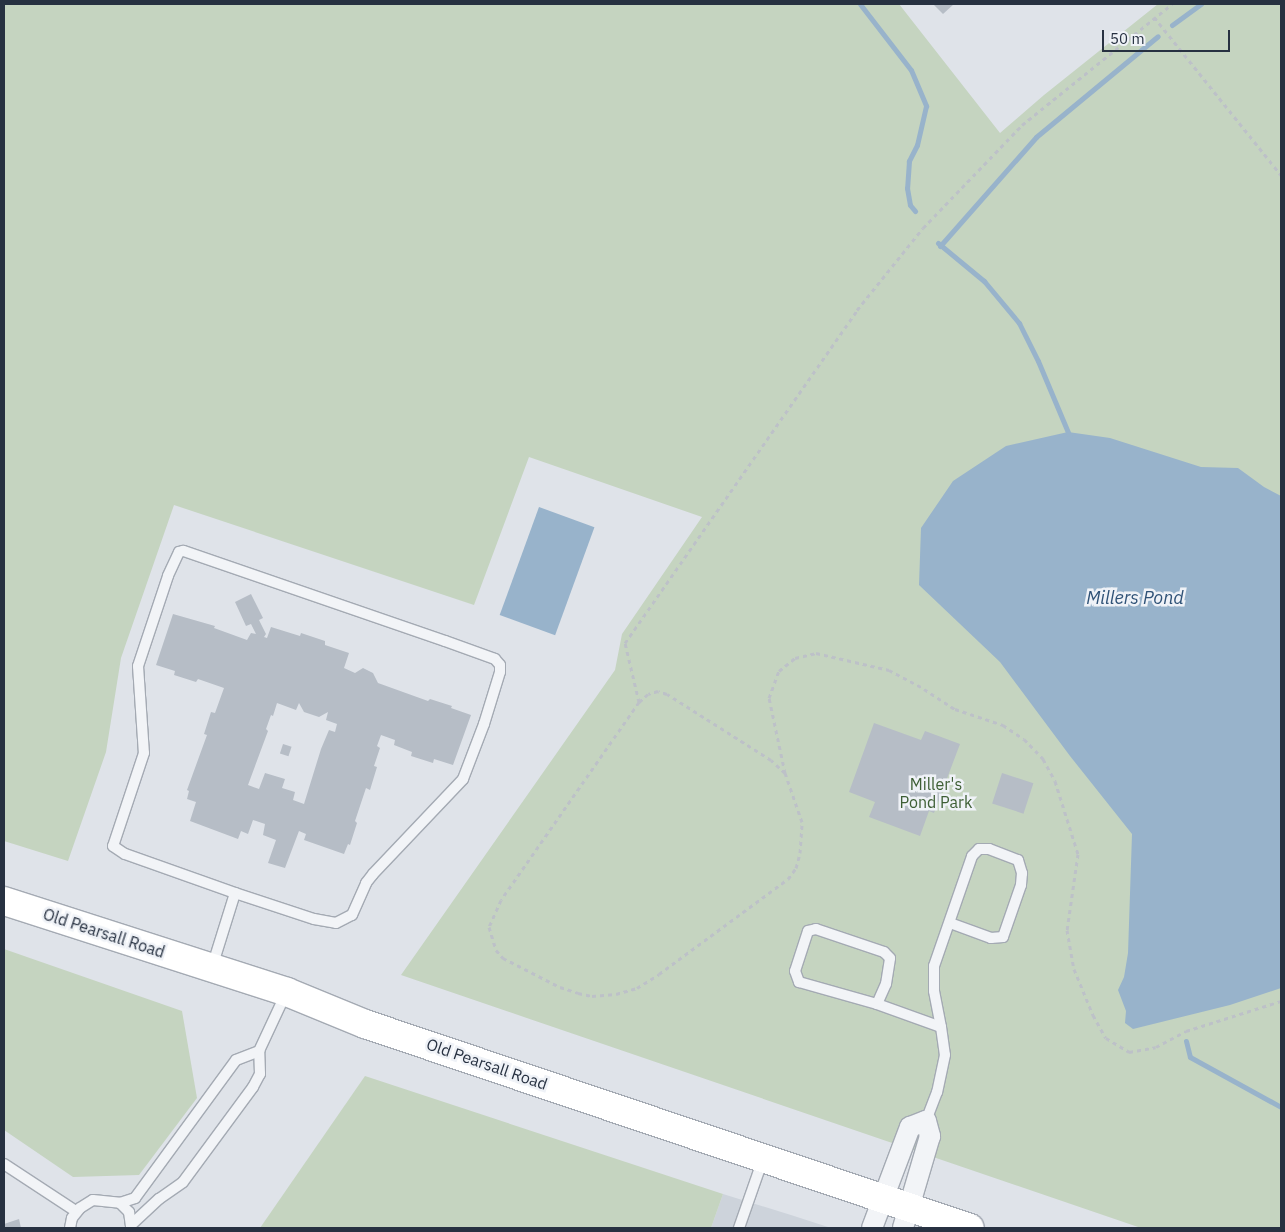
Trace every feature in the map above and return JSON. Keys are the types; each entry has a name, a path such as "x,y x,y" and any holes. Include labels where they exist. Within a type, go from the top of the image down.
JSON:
{"main road":[{"name":"Old Pearsall Road","path":"4,900 287,992 365,1024 882,1199 905,1218 970,1228"}],"street":[{"path":"872,1228 910,1127 926,1121 930,1136 905,1218"}],"lane":[{"path":"183,551 495,659 500,665 500,672 484,724 463,778 373,874 366,883 352,915 336,923 314,920 235,893 126,854 113,846 144,753 138,666 168,576 179,552 183,551"},
{"path":"926,1121 937,1092 945,1055 934,991 934,966 972,856 979,849 989,849 1018,860 1022,873 1021,885 1003,937 992,938 950,922"},
{"path":"211,968 235,893"},
{"path":"877,1004 886,984 890,958 884,952 816,929 808,931 795,971 799,982 877,1004 941,1027"},
{"path":"131,1226 159,1199 184,1182 236,1112 260,1074 258,1051 287,992"},
{"path":"70,1228 72,1218 76,1212 93,1200 120,1203 135,1198 236,1060 258,1051"},
{"path":"739,1228 763,1158"},
{"path":"4,1164 76,1212"},
{"path":"120,1203 129,1212 131,1226"}],"path":[{"path":"639,702 625,644 857,310 923,228 1022,125 1172,4"},
{"path":"1154,17 1281,175"},
{"path":"785,774 771,760 667,694 658,691 648,694 639,702 500,900 489,927 496,950 503,958 560,987 592,996 616,994 637,988 659,974 788,879 796,868 800,853 802,822 785,774 769,698 779,671 795,658 816,653 889,670 955,709 1003,725 1024,739 1043,759 1055,781 1078,854 1067,930 1074,969 1093,1015 1106,1038 1129,1052 1156,1047 1186,1031 1281,1001"}],"shaded area":[{"path":"723,1194 794,1216 831,1228 711,1228"}],"green space":[{"name":"Miller's Pond Park","path":"4,4 899,4 1000,133 1044,95 1158,4 1281,4 1281,1228 1141,1228 401,975 615,670 622,634 702,517 529,457 474,605 174,505 121,658 106,752 68,861 4,841"},
{"path":"4,949 182,1011 197,1098 139,1175 73,1177 4,1130"},
{"path":"365,1076 723,1194 711,1228 260,1228"}],"water":[{"name":"Millers Pond","path":"1068,432 1110,438 1201,467 1238,468 1264,487 1281,496 1281,988 1230,1005 1133,1029 1125,1023 1126,1011 1118,990 1124,977 1128,953 1132,834 1070,756 1000,662 919,585 921,528 953,481 1006,446"},
{"path":"539,507 594,527 555,635 500,615"}],"building":[{"path":"933,4 954,4 943,14"},
{"path":"251,594 263,618 259,620 266,634 264,637 267,638 271,627 300,636 301,633 325,641 325,645 349,653 344,668 355,673 363,668 373,673 378,683 428,701 430,699 452,706 451,708 471,715 453,765 434,759 433,763 411,756 412,752 394,745 395,740 381,735 377,746 380,748 374,766 377,767 370,790 366,788 355,821 357,823 350,845 348,844 344,854 304,840 306,834 299,831 285,868 268,863 276,840 263,835 265,824 253,820 248,834 241,831 238,839 190,821 196,802 187,799 189,791 187,790 207,735 204,734 211,712 215,713 224,688 198,679 196,682 174,675 175,671 156,665 173,614 215,626 214,628 247,640 251,633 256,634 251,624 246,626 235,602","holes":["277,703 296,710 299,703 304,712 319,717 328,712 326,720 337,724 335,732 329,730 321,749 304,804 293,800 295,792 282,788 285,779 265,773 259,789 248,785 268,731 266,729"]},
{"path":"874,723 921,740 925,731 960,744 934,813 929,811 920,836 869,817 875,802 849,792"},
{"path":"283,744 292,747 288,756 280,754"},
{"path":"1002,773 1033,783 1023,814 992,803"},
{"path":"19,1219 21,1228 4,1228 4,1224"}],"waterway":[{"path":"860,4 911,70 926,106 917,145 909,161 907,188 910,205 915,211"},
{"path":"1172,25 1201,4"},
{"path":"940,246 1036,137 1158,36"},
{"path":"938,243 984,281 1019,323 1038,361 1070,437"},
{"path":"1186,1041 1190,1057 1281,1107"}]}
